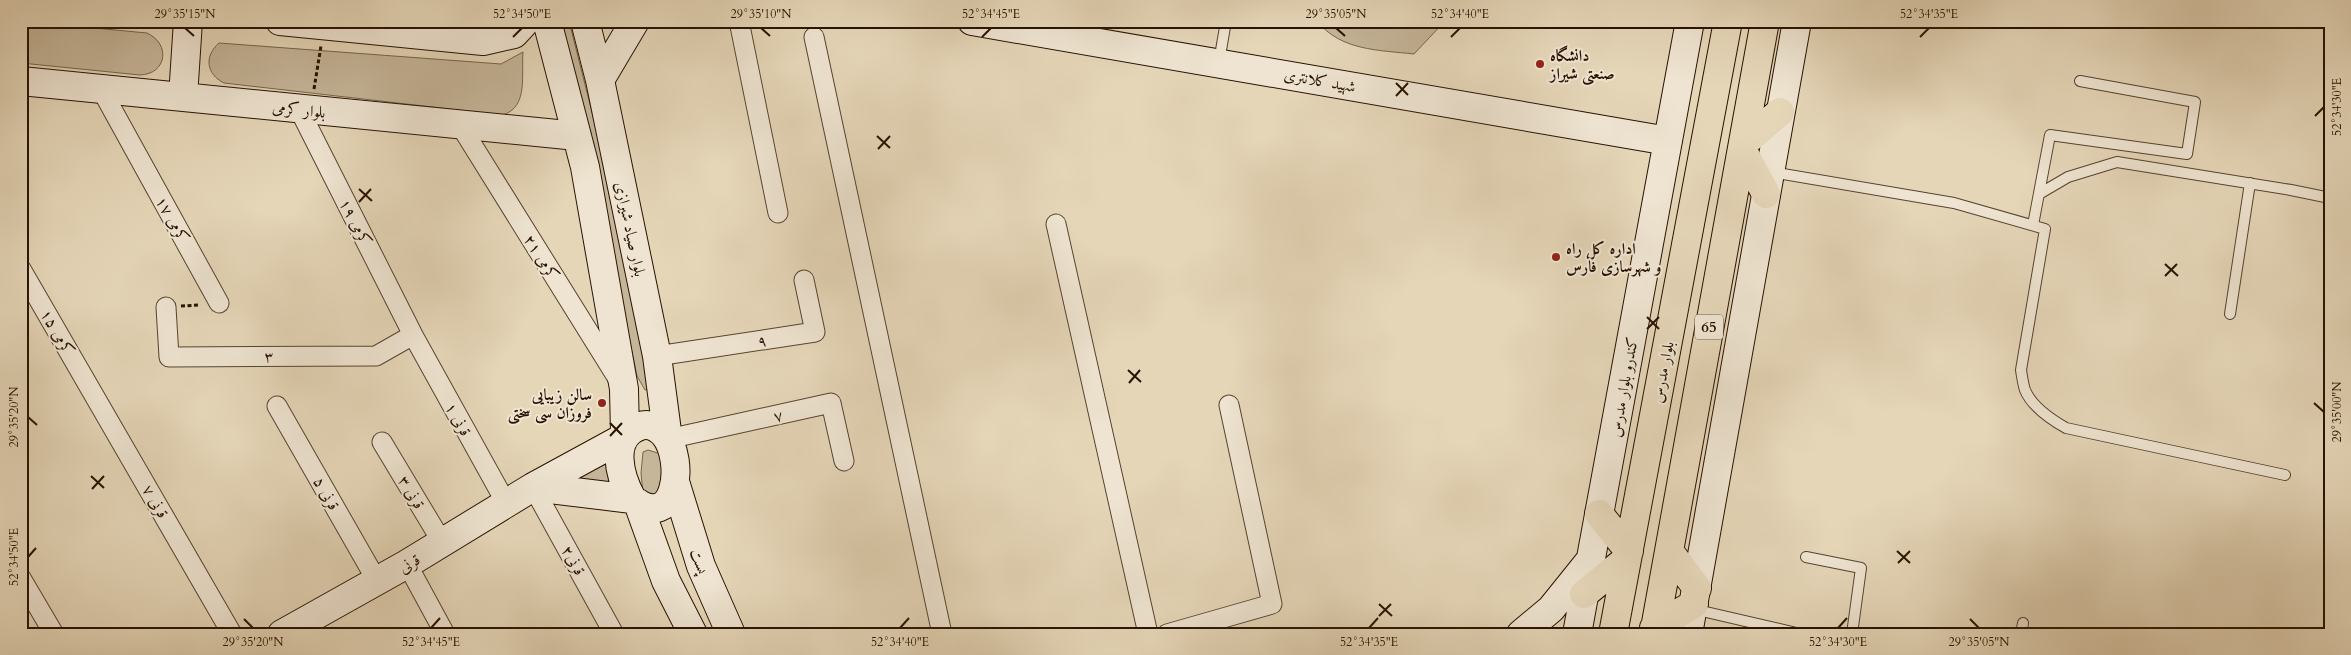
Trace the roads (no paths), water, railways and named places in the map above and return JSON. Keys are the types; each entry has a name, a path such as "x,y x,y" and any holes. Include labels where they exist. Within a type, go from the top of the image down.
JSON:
{"main road":[{"path":"183,97 188,21"},
{"path":"280,21 483,41 514,34 526,21"},
{"name":"بلوار صیاد شیرازی","path":"547,21 577,136 624,389 624,437"},
{"name":"بلوار صیاد شیرازی","path":"585,21 600,80 657,356 668,439"},
{"path":"600,80 635,21"},
{"name":"شهید کلانتری","path":"972,21 1219,62 1668,141"},
{"name":"کندرو بلوار مدرس","path":"1577,634 1690,21"},
{"name":"بلوار مدرس","path":"1614,634 1728,21"},
{"name":"65","path":"1654,631 1765,21"},
{"path":"1693,609 1797,21"},
{"name":"بلوار کرمی","path":"21,81 577,136"},
{"path":"1768,183 1742,147 1780,112"},
{"path":"624,389 635,395 646,396 656,392 661,383"},
{"path":"533,487 635,501 645,508 658,508 670,500 676,486 676,471 668,439 659,428 646,424 633,428 624,437 620,466 622,480 635,501 666,581 693,634"},
{"name":"قرنی","path":"282,634 407,564 533,487 624,437"},
{"name":"پست","path":"676,486 701,566 731,634"},
{"path":"1584,594 1628,555 1599,514"},
{"path":"666,581 672,557 681,550 691,553 701,566"},
{"path":"1669,551 1693,609"},
{"path":"1521,634 1552,609 1590,560"},
{"path":"1654,631 1693,609"}],"street":[{"path":"739,21 778,213"},
{"path":"814,37 942,634"},
{"name":"کرمی ۱۷","path":"101,89 219,303"},
{"name":"کرمی ۱۹","path":"305,109 413,335"},
{"name":"کرمی ۲۱","path":"460,125 624,389"},
{"path":"1056,224 1148,634"},
{"name":"کرمی ۱۵","path":"21,269 79,369"},
{"name":"۹","path":"657,356 815,332 804,280"},
{"name":"۳","path":"166,307 169,357 376,356 413,335"},
{"name":"قرنی ۱","path":"413,335 506,503"},
{"name":"قرنی ۷","path":"79,369 232,634"},
{"name":"۷","path":"668,439 831,403 844,461"},
{"path":"1167,634 1272,604 1229,405"},
{"name":"قرنی ۵","path":"277,406 377,581"},
{"name":"قرنی ۳","path":"382,442 442,542"},
{"name":"قرنی۲","path":"533,487 614,634"},
{"path":"407,564 446,634"},
{"path":"21,578 54,634"}],"lane":[{"path":"1219,62 1226,21"},
{"path":"2033,225 2050,135 2187,154 2194,102 2080,81"},
{"path":"2039,194 2068,177 2118,162 2330,198"},
{"path":"1768,183 1954,203 2045,228 2021,370 2025,390 2038,407 2052,420 2066,428 2285,475"},
{"path":"2230,314 2250,183"},
{"path":"1806,557 1861,568 1852,634"},
{"path":"1693,609 1755,629 1801,634"},
{"path":"2021,634 2023,623"}],"place":[{"name":"دانشگاه صنعتی شیراز","path":"1540,64"},
{"name":"اداره کل راه و شهرسازی فارس","path":"1556,257"},
{"name":"سالن زیبایی فروزان سی سختی","path":"602,403"}]}
